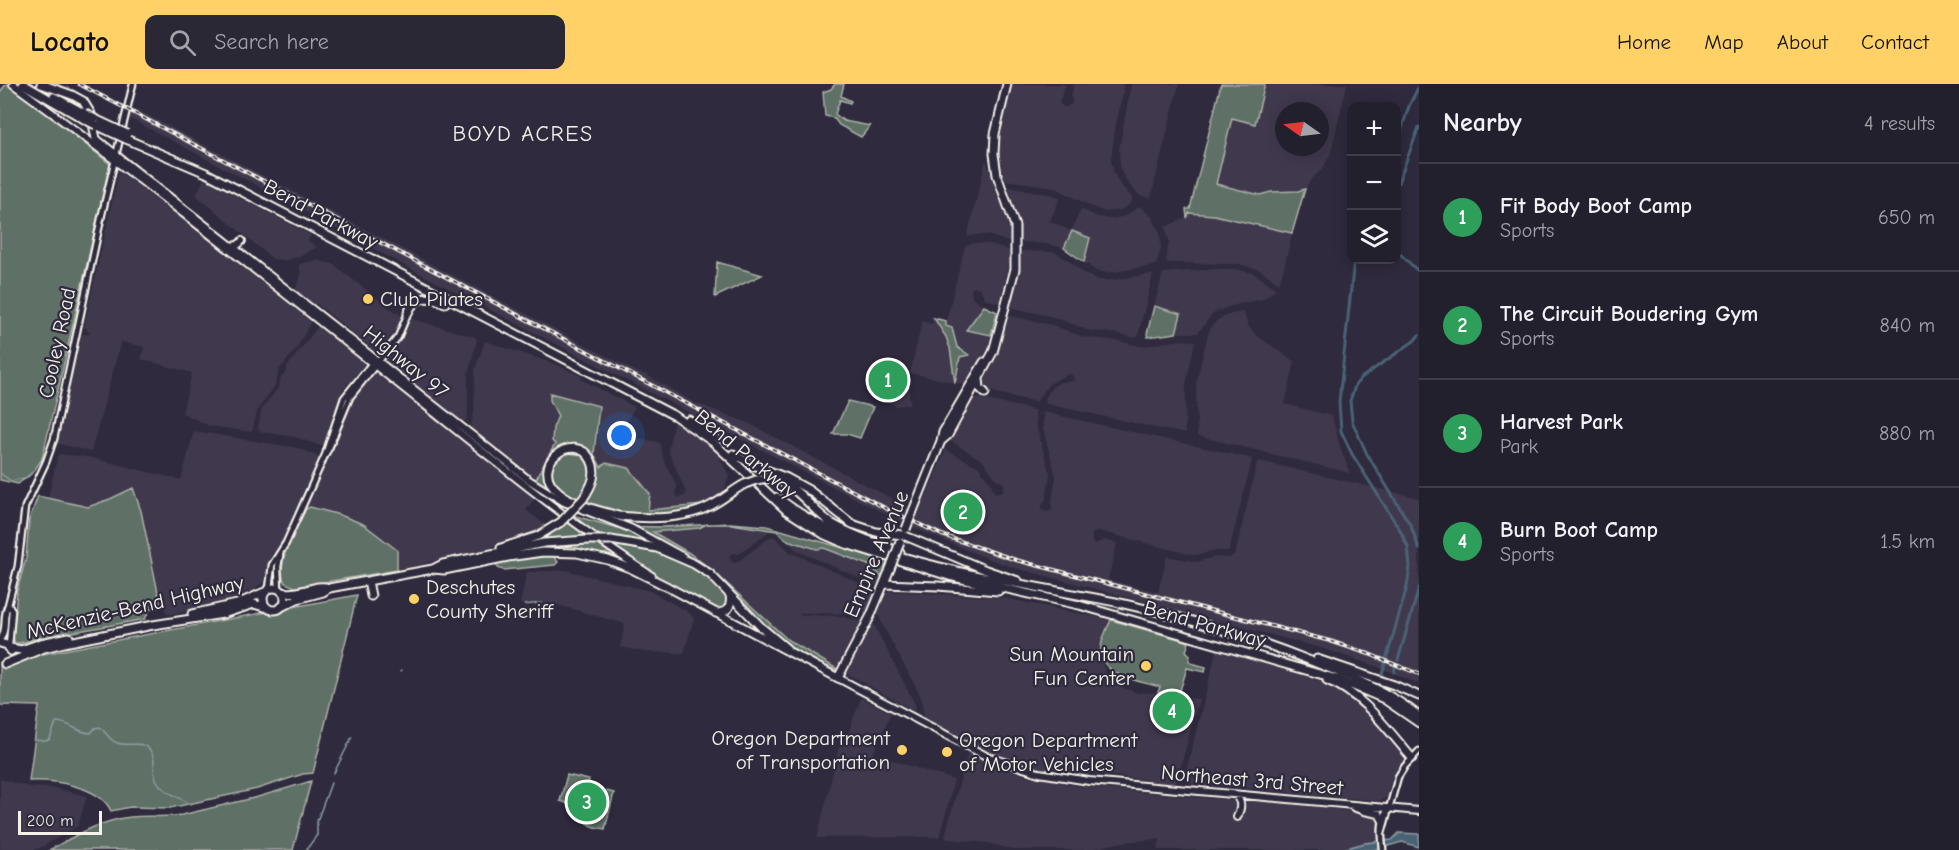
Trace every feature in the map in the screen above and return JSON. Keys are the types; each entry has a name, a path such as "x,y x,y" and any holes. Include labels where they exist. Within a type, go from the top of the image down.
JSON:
{"highway":[{"name":"Bend Parkway","path":"23,84 114,131 194,162 232,181 683,416 702,427 772,492 814,522 868,546 921,562 978,577 1100,599 1189,620 1252,639 1340,672 1385,693 1419,714"},
{"name":"Bend Parkway","path":"30,84 84,116"},
{"path":"41,84 83,101 91,114 96,138 115,158"},
{"name":"Empire Avenue","path":"941,441 948,435 994,349 1001,309 1014,262 1016,247 1014,223 997,175 994,158 995,134 1006,84"},
{"name":"Bend Parkway","path":"127,136 206,173 692,427 713,442 786,510 825,535 859,549 928,570 1052,598 1337,679 1360,687 1383,699 1419,723"},
{"name":"Empire Avenue","path":"837,678 870,617 943,432 987,357 1015,269 1014,262"},
{"path":"408,313 415,302 425,297 498,325"},
{"path":"979,379 980,388 985,393"},
{"path":"433,569 443,564 524,541 561,522 584,499 594,475 591,461 585,453 568,449 560,451 552,457 548,470 550,483 556,490 564,496 583,505 622,517"},
{"path":"733,454 809,490 852,524 876,532 903,535 1000,575 1100,599"},
{"path":"590,511 622,517 668,516 696,512 711,506 746,483 768,478 789,486 837,526 921,562"},
{"path":"443,564 544,543 611,540 657,548 694,564 710,574 762,628 789,650"},
{"path":"329,588 322,586 296,594 268,590 263,602 267,608 274,610 329,588 433,569 444,570 526,554 566,552 608,560 630,568 789,650"},
{"path":"459,567 462,575"},
{"path":"368,581 371,596"},
{"path":"884,584 966,588 1052,598"},
{"name":"McKenzie-Bend Highway","path":"10,648 23,650 46,641 222,608 268,590"},
{"path":"280,591 285,598 281,607"},
{"path":"716,613 725,612 728,609 731,604 730,595"},
{"name":"McKenzie-Bend Highway","path":"3,664 64,643 223,614 254,604 267,608"},
{"path":"1252,639 1375,678 1419,696"},
{"path":"0,641 10,648 11,657 3,664"},
{"name":"Northeast 3rd Street","path":"789,650 837,678"},
{"path":"1259,656 1290,669 1325,679 1350,691 1412,758"}],"main road":[{"path":"13,84 115,158"},
{"name":"Cooley Road","path":"0,641 5,631 5,611 18,566 25,507 44,468 54,439 133,84"},
{"name":"Highway 97","path":"115,158 231,246 460,433 607,545 668,587"},
{"name":"Highway 97","path":"115,158 375,362 543,490 564,502 630,528 694,564"},
{"path":"231,246 238,245 242,241"},
{"path":"268,590 272,565 280,553 326,453 344,398 399,335 408,313"},
{"path":"460,433 464,433 498,457"},
{"path":"280,553 278,567 280,591"},
{"name":"Cooley Road","path":"8,605 12,610 10,648"},
{"name":"Northeast 3rd Street","path":"837,678 986,756 1055,776 1238,798 1418,812"},
{"path":"1382,833 1398,777 1419,751"},
{"path":"1238,798 1245,815"},
{"path":"1237,817 1241,807 1238,798"},
{"path":"1347,805 1364,812 1379,814 1383,821"},
{"path":"1383,850 1381,830 1389,808"}],"shaded area":[{"path":"1011,84 1066,84 1059,102 1063,107 1067,107 1072,103 1074,84 1123,84 1111,160 1119,183 1132,197 1130,204 1121,210 1106,212 1054,187 1003,180 998,141"},
{"path":"1131,84 1179,84 1151,198 1140,196 1121,172 1119,149"},
{"path":"1221,84 1347,84 1331,152 1324,167 1310,181 1301,197 1279,283 1260,270 1239,264 1168,263 1166,261 1169,241 1165,227 1186,218 1186,209 1190,209"},
{"path":"132,107 637,372 647,375 693,402 748,423 908,507 901,522 403,265 129,118"},
{"path":"986,160 1008,223 1011,240 1009,242 988,235 967,237"},
{"path":"119,171 172,212 189,222 311,322 297,348 279,370 275,386 258,409 252,432 209,426 182,413 192,373 141,359 144,347 121,342 91,452 56,443 82,334 91,334 84,327"},
{"path":"204,179 311,235 308,241 317,247 299,257 286,260 273,259 196,195"},
{"path":"1011,187 1060,198 1050,221 1071,231 1081,209 1098,217 1111,219 1125,216 1140,206 1152,217 1160,233 1161,249 1156,265 1108,273 1096,271 1084,262 1089,244 1072,231 1064,248 1021,242 1006,191"},
{"path":"974,243 990,244 1011,251 1000,303 987,300 980,288 974,287 971,290 972,297 984,306 967,330 991,335 987,350 966,385 910,373 922,321 933,323 931,317 946,321 965,246"},
{"path":"1022,251 1055,252 1085,274 1099,280 1153,275 1138,336 1136,338 1090,331 1053,317 1010,307"},
{"path":"316,260 333,264 401,315 397,329 379,350 376,352 317,304 313,304 297,292 301,275 299,264"},
{"path":"1235,269 1253,273 1275,290 1263,299 1216,312 1198,333 1176,333 1181,314 1154,306 1163,273"},
{"path":"1243,312 1249,327 1255,334 1295,362 1285,404 1332,416 1350,473 1197,436 1196,383 1208,334 1217,320"},
{"path":"1006,315 1053,325 1083,337 1141,346 1181,340 1195,341 1186,384 1185,434 1046,404 1045,399 1051,388 1060,382 1074,381 1071,374 1049,384 1036,402 984,388 982,383 996,354"},
{"path":"409,318 477,339 468,375 467,419 463,422 460,422 388,363 386,356 402,336"},
{"path":"320,326 362,359 365,364 342,391 324,444 320,446 295,437 260,432 258,428 262,408 278,388 287,367"},
{"path":"485,341 555,364 635,407 624,425 617,425 613,431 614,434 658,442 664,461 676,484 675,493 678,497 685,496 686,492 668,450 674,420 699,435 714,447 729,475 723,493 704,505 648,510 629,469 601,467 594,454 556,441 535,481 470,430 474,412 475,369"},
{"path":"376,371 537,495 526,510 548,527 523,540 397,570 397,550 363,524 310,507 306,509 348,406"},
{"path":"882,373 912,380 909,395 911,404 897,406 876,398"},
{"path":"977,398 1035,410 1036,425 1050,474 1046,499 1042,505 1042,509 1047,512 1052,510 1056,476 1043,429 1043,412 1252,460 1229,551 1211,551 1193,555 1098,531 1092,534 1092,542 1095,544 1104,540 1117,543 1108,580 1158,592 1167,556 1197,562 1213,557 1229,558 1235,554 1259,461 1419,498 1419,684 1378,667 1321,648 1012,567 912,527 946,450 979,467 992,485 994,492 1003,491 1004,483 997,480 983,461 949,440 972,399"},
{"path":"194,431 298,448 319,457 279,551 272,553 265,581 222,605 167,615 165,609 161,607 141,511 133,488 88,507 48,498 58,454 88,457 181,480"},
{"path":"707,524 731,524 771,530 739,554 732,553 729,557 733,563 774,536 790,552 875,590 866,614 800,613 800,615 838,616 861,621 862,625 838,669 788,640 711,569 689,553 652,532 699,528"},
{"path":"787,540 817,549 824,548 868,565 882,577 875,585 795,549"},
{"path":"565,570 650,591 690,613 694,618 684,653 645,652 620,647 625,624 558,605 520,604 527,572"},
{"path":"888,591 1004,598 1111,620 1101,646 1103,666 1112,684 1138,693 1158,692 1173,700 1199,699 1177,781 1172,784 1049,770 1014,761 978,746 924,718 921,697 878,613"},
{"path":"873,623 916,706 914,711 848,674"},
{"path":"1217,648 1332,685 1335,690 1352,697 1407,757 1391,780 1386,798 1380,801 1188,783 1185,776"},
{"path":"861,698 891,713 873,754 954,780 940,837 817,838 840,743 844,744"},
{"path":"968,751 1024,775 1077,786 1256,801 1376,815 1380,818 1377,842 1339,850 1158,850 1160,839 1123,842 1088,850 1014,850 987,843 947,839 945,836"},
{"path":"0,779 30,787 53,788 87,796 78,826 40,848 0,850"}],"green space":[{"path":"6,84 10,84 110,164 42,459 34,471 18,484 0,480 0,92"},
{"path":"835,84 844,84 841,96 851,101 850,103 840,100 835,114 844,121 870,126 861,137 839,125 834,118 825,116 823,92 831,89"},
{"path":"1221,84 1265,84 1255,124 1232,118 1216,184 1260,195 1305,189 1292,233 1214,215 1189,213 1187,218 1186,209 1190,209"},
{"path":"1072,231 1090,238 1084,262 1064,248"},
{"path":"717,262 762,275 715,297"},
{"path":"984,306 997,312 991,335 966,330"},
{"path":"1154,306 1181,314 1176,333 1148,337"},
{"path":"934,318 946,321 946,326 952,328 957,347 969,355 960,357 955,383 950,348"},
{"path":"550,393 599,406 594,454 601,467 606,463 629,468 650,494 648,510 702,505 702,508 671,514 647,515 625,514 583,503 589,495 594,461 574,447 558,451 547,464 555,494 535,481 555,444 552,441 553,428 558,416 550,400"},
{"path":"848,401 873,407 860,438 847,434 833,434"},
{"path":"568,453 583,455 590,466 590,478 579,500 558,488 552,478 552,468 558,458"},
{"path":"133,488 141,511 161,607 150,609 145,619 15,643 13,638 17,591 26,558 29,520 38,496 88,507"},
{"path":"310,507 363,524 397,550 397,570 295,587 285,583 282,575 284,556 306,509"},
{"path":"572,515 610,526 664,527 706,524 699,528 653,532 711,569 788,640 837,669 813,660 778,638 709,573 680,551 663,543 662,545 603,540"},
{"path":"568,520 592,537 517,546"},
{"path":"730,523 767,526 888,561 882,577 868,565 824,548 817,549 787,540 777,531 731,524 714,524"},
{"path":"597,543 628,565 585,553 529,551 529,549 553,544"},
{"path":"609,544 635,546 661,552 686,562 707,576 728,596 727,608 718,612 636,565"},
{"path":"543,554 553,555 558,562 555,565 503,570 498,568 495,562"},
{"path":"357,595 313,773 257,789 170,808 130,807 111,811 105,802 87,790 63,783 29,781 39,706 0,705 0,662"},
{"name":"Sun Mountain Fun Center","path":"1111,620 1189,642 1186,651 1190,655 1189,661 1206,667 1205,672 1187,668 1177,700 1158,692 1160,687 1122,676 1106,665 1102,657 1101,647"},
{"path":"567,775 589,780 588,786 614,793 605,829 590,825 575,809 560,801"},
{"path":"311,781 293,850 49,850 88,829 109,821 131,817 182,815 258,797"}],"water":[{"path":"1399,833 1419,834 1419,847 1402,842 1374,850 1339,850 1365,843 1392,840"}],"waterway":[{"path":"1401,131 1419,86"},
{"path":"1401,175 1419,127"},
{"path":"1401,255 1419,272"},
{"path":"1354,264 1339,402 1341,431 1352,454 1400,530 1408,547 1410,567 1407,587 1382,674"},
{"path":"1419,335 1414,341 1361,378 1355,386 1350,401 1352,421 1367,454 1411,526 1419,549"},
{"path":"0,473 11,481 24,478"},
{"path":"28,477 31,474"},
{"path":"603,554 608,553"},
{"path":"1398,660 1419,588"},
{"path":"524,605 541,603"},
{"path":"1394,672 1395,668"},
{"path":"33,740 50,739 56,722 86,733 91,733 95,728 100,727 117,743 138,744 149,749 153,757 155,777 160,785 188,803"},
{"path":"334,773 352,737"},
{"path":"306,850 317,835 317,821 331,783"}],"railway":[{"path":"79,84 887,509 942,535 1016,560 1330,641 1419,674"}],"place":[{"name":"Club Pilates","path":"368,299"},
{"name":"Fit Body Boot Camp","path":"888,380"},
{"name":"The Circuit Boudering Gym","path":"963,512"},
{"name":"Deschutes County Sheriff","path":"414,599"},
{"name":"Sun Mountain Fun Center","path":"1146,666"},
{"name":"Burn Boot Camp","path":"1172,711"},
{"name":"Oregon Department of Transportation","path":"902,750"},
{"name":"Oregon Department of Motor Vehicles","path":"947,752"},
{"name":"Harvest Park","path":"587,802"}],"district":[{"name":"BOYD ACRES","path":"523,134"}]}
